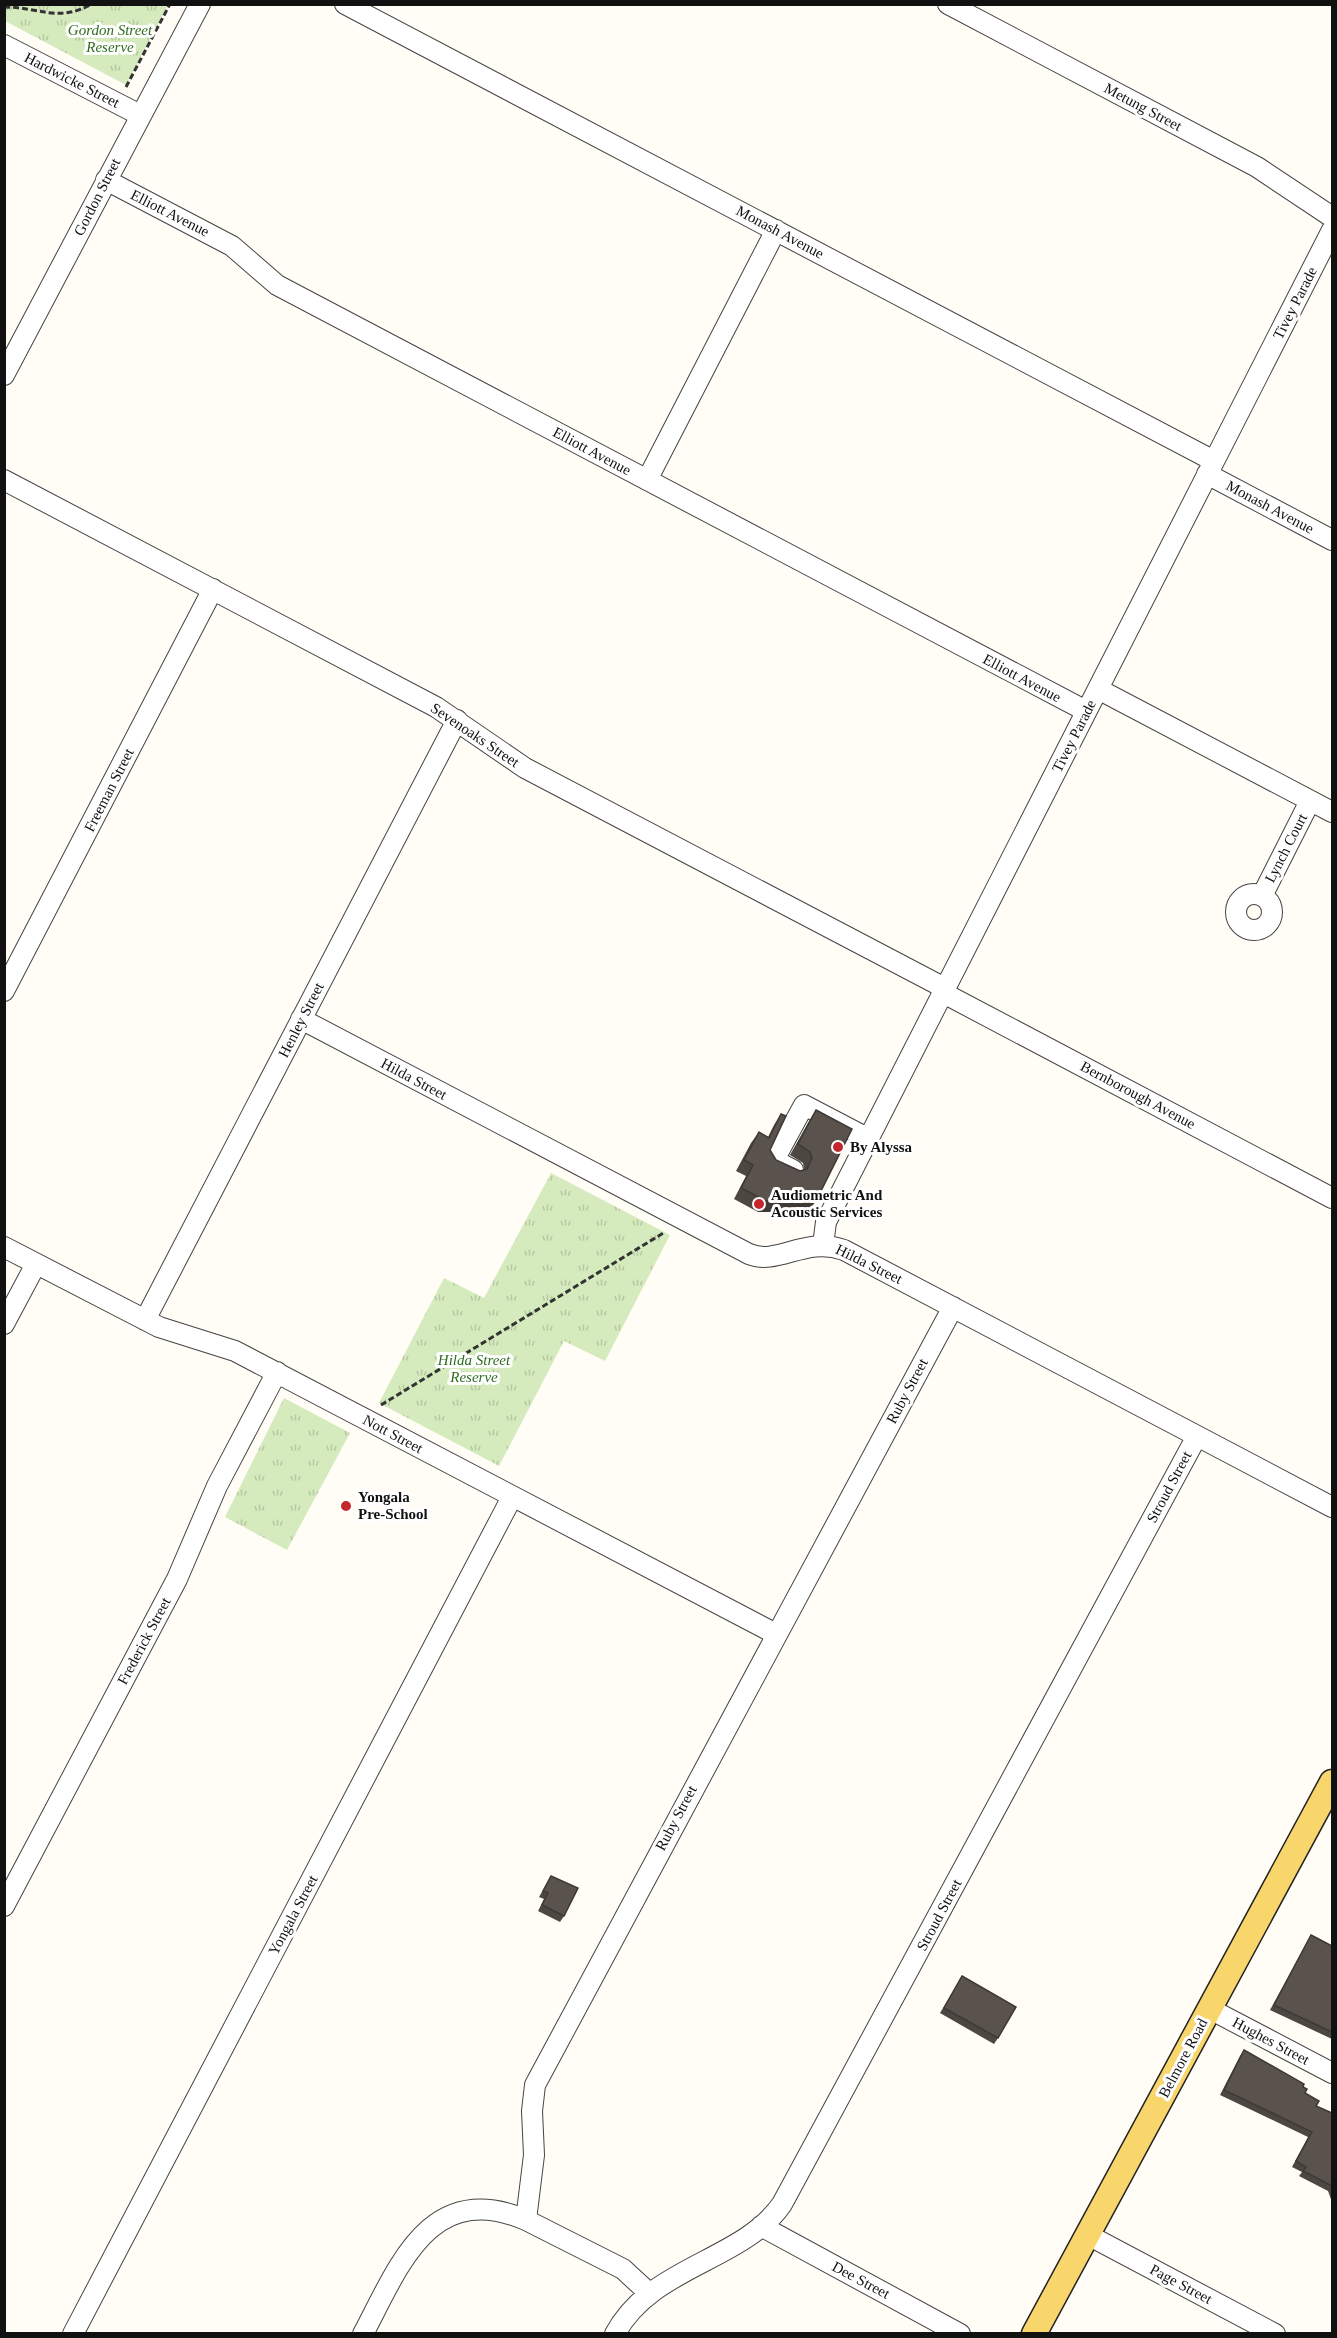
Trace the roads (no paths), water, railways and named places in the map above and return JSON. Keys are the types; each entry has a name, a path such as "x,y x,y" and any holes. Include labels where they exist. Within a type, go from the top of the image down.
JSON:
{"main road":[{"name":"Belmore Road","path":"1034,2334 1332,1782"}],"street":[{"name":"Monash Avenue","path":"345,4 776,230 1210,468 1332,540"},
{"name":"Metung Street","path":"948,4 1248,162 1332,217"},
{"name":"Gordon Street","path":"4,375 195,9"},
{"name":"Hardwicke Street","path":"4,45 140,115"},
{"name":"Elliott Avenue","path":"106,180 232,246 277,285 1086,711"},
{"path":"647,480 776,230"},
{"name":"Tivey Parade","path":"823,1245 826,1222 1332,230"},
{"name":"Sevenoaks Street","path":"4,480 457,720 505,757 937,984 944,991"},
{"name":"Freeman Street","path":"4,991 213,589"},
{"path":"1098,689 1332,812"},
{"name":"Henley Street","path":"145,1320 457,720"},
{"name":"Lynch Court","path":"1262,896 1311,801"},
{"name":"Bernborough Avenue","path":"944,991 1332,1198"},
{"name":"Hilda Street","path":"301,1019 749,1254 766,1257 823,1245 844,1250 1332,1507"},
{"path":"793,1170 774,1160 804,1105 869,1139"},
{"name":"Nott Street","path":"4,1247 170,1332 221,1344 277,1372 776,1634"},
{"path":"4,1324 36,1264"},
{"name":"Ruby Street","path":"526,2220 534,2155 532,2097 539,2074 953,1307"},
{"name":"Frederick Street","path":"4,1906 177,1579 217,1486 277,1372"},
{"name":"Stroud Street","path":"615,2334 630,2309 649,2293 761,2226 776,2213 789,2193 1197,1436"},
{"name":"Yongala Street","path":"73,2334 512,1497"},
{"name":"Hughes Street","path":"1210,2009 1332,2073"},
{"path":"363,2334 403,2258 428,2229 457,2214 482,2210 506,2212 526,2220 623,2269 649,2293"},
{"name":"Dee Street","path":"761,2226 960,2334"},
{"name":"Page Street","path":"1088,2235 1275,2334"}],"place":[{"name":"By Alyssa","path":"838,1147"},
{"name":"Audiometric And Acoustic Services","path":"759,1204"},
{"name":"Yongala Pre-School","path":"346,1506"}],"park label":[{"name":"Gordon Street Reserve","path":"110,38"},
{"name":"Hilda Street Reserve","path":"474,1368"}]}
